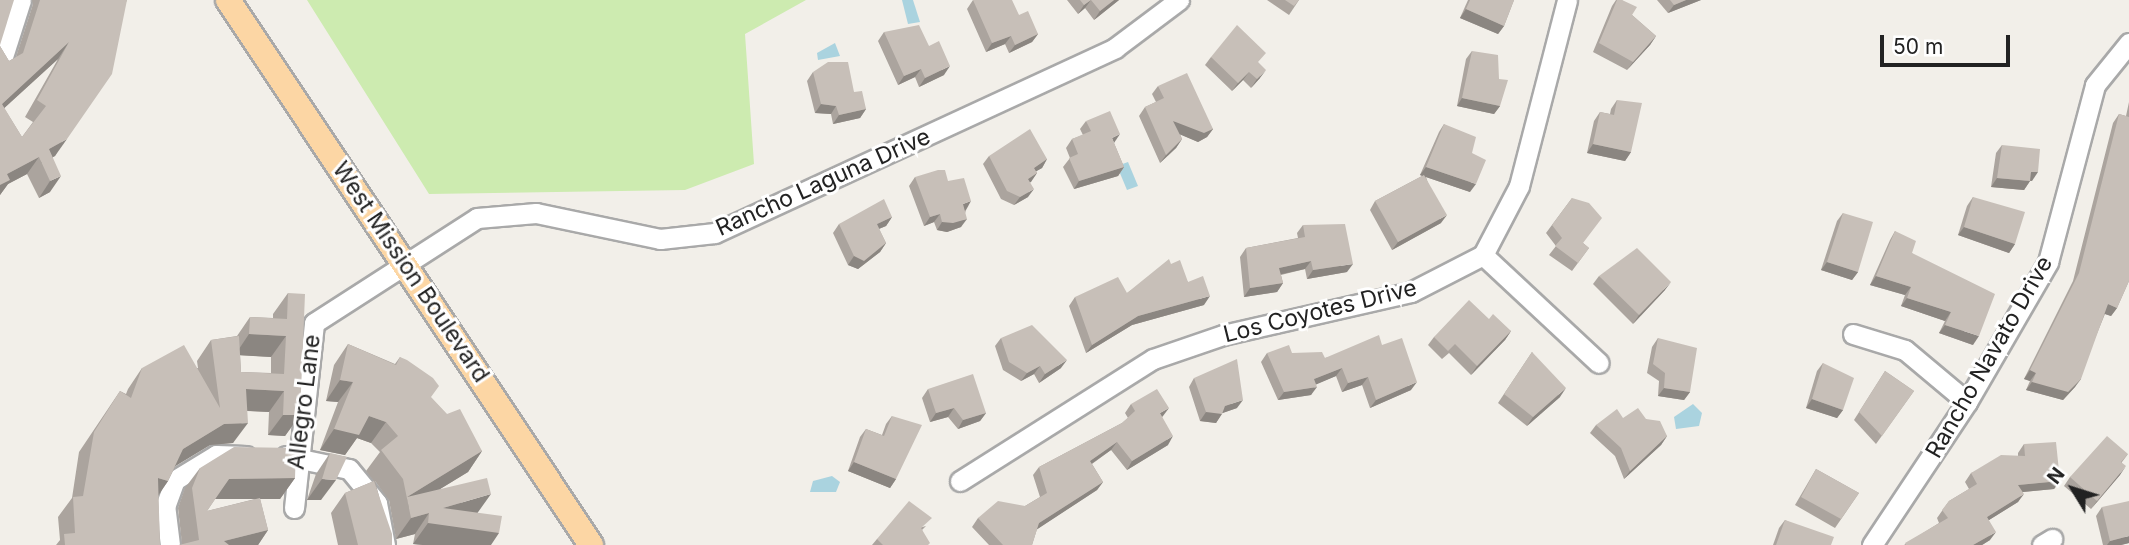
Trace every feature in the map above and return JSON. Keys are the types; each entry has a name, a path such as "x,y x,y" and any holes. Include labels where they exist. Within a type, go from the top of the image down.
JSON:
{"main road":[{"name":"West Mission Boulevard","path":"228,0 405,261 591,545"}],"street":[{"path":"0,66 21,0"},
{"name":"Rancho Laguna Drive","path":"405,261 477,218 536,213 660,239 715,233 1115,48 1179,0"},
{"path":"1567,0 1519,186 1483,256 1599,363"},
{"name":"Rancho Navato Drive","path":"1872,545 1967,402 2048,262 2095,85 2129,43"},
{"name":"Los Coyotes Drive","path":"960,481 1153,359 1223,335 1411,292 1483,256"},
{"name":"Allegro Lane","path":"294,508 296,457 314,323 405,261"},
{"path":"1853,334 1905,350 1967,402"},
{"path":"170,545 165,507 175,480 195,463 216,455 296,457 349,470 377,503 385,545"}],"green space":[{"path":"307,0 806,0 745,34 754,164 685,190 429,194"}],"water":[{"path":"902,0 913,0 920,22 908,24"},
{"path":"835,43 840,56 818,60 817,53"},
{"path":"1128,162 1138,186 1127,190 1117,166"},
{"path":"1693,404 1702,413 1699,426 1676,429 1674,417"},
{"path":"832,476 840,482 836,492 810,492 813,481"}],"building":[{"path":"0,0 14,0 0,45"},
{"path":"40,0 127,0 112,74 67,139 49,149 61,176 50,181 39,157 7,174 10,180 0,185 0,46 9,61 23,53","holes":["69,42 37,100 46,106 22,137 2,104"]},
{"path":"973,0 1012,0 1019,15 1028,11 1038,34 1015,45 1011,36 992,43"},
{"path":"1091,0 1114,0 1100,11"},
{"path":"1285,0 1299,0 1294,6"},
{"path":"1470,0 1514,0 1504,26 1466,9"},
{"path":"1617,0 1637,7 1632,15 1656,36 1633,62 1599,43"},
{"path":"1670,0 1686,0 1674,5"},
{"path":"919,25 929,46 939,41 950,66 925,78 921,69 904,76 884,32"},
{"path":"1237,25 1266,53 1258,62 1266,70 1257,79 1249,72 1238,83 1211,57"},
{"path":"1472,51 1498,55 1499,79 1508,80 1500,106 1462,98"},
{"path":"828,62 848,62 854,92 862,91 866,109 839,115 836,106 821,104 813,72"},
{"path":"1187,73 1213,129 1204,133 1173,121 1182,139 1166,155 1145,107 1164,98 1158,86"},
{"path":"1617,100 1642,103 1631,152 1593,144 1600,112 1614,115"},
{"path":"1110,111 1120,134 1112,138 1124,167 1079,181 1069,158 1078,154 1072,139 1091,131 1086,121"},
{"path":"2119,114 2129,117 2129,281 2117,308 2108,304 2081,379 2068,392 2032,382 2036,373 2030,370 2079,273"},
{"path":"1444,124 1476,137 1472,153 1486,160 1476,184 1426,167"},
{"path":"1030,129 1047,159 1034,168 1037,173 1028,179 1034,189 1020,197 1007,191 989,156"},
{"path":"2002,145 2040,149 2038,172 2031,172 2030,181 1997,178"},
{"path":"945,170 948,181 964,178 971,201 963,204 967,219 953,223 942,222 940,214 930,217 915,177"},
{"path":"1424,175 1447,215 1398,242 1375,201"},
{"path":"1973,197 2025,212 2015,244 1964,227"},
{"path":"1572,198 1589,203 1602,218 1583,243 1589,248 1578,263 1555,246 1562,238 1552,225"},
{"path":"884,199 892,217 877,224 886,243 864,261 854,256 839,224"},
{"path":"1843,213 1873,222 1858,272 1827,262"},
{"path":"1345,224 1353,264 1313,270 1311,261 1279,268 1283,283 1250,288 1246,248 1305,237 1303,225"},
{"path":"1895,231 1916,241 1912,253 1995,294 1979,336 1945,325 1951,312 1907,298 1911,287 1876,276"},
{"path":"1637,248 1671,282 1639,315 1599,276"},
{"path":"1169,259 1171,264 1180,260 1188,282 1203,276 1210,296 1138,316 1092,345 1075,297 1118,277 1127,293"},
{"path":"288,293 305,294 300,415 283,415 284,391 246,389 248,423 224,424 183,449 168,481 158,478 160,545 65,545 64,534 75,533 73,497 83,496 94,432 120,391 131,398 142,368 184,345 220,408 211,340 239,336 241,372 284,374 286,336 249,334 250,317 287,319"},
{"path":"1469,300 1489,319 1493,314 1511,331 1477,366 1455,344 1448,351 1434,337"},
{"path":"1032,325 1067,360 1045,374 1040,366 1027,373 1009,362 1001,338"},
{"path":"1379,335 1382,345 1402,338 1417,382 1376,400 1368,377 1348,383 1342,368 1314,379 1317,387 1284,392 1267,353 1289,345 1292,353 1322,352 1325,358"},
{"path":"1658,338 1697,348 1690,392 1664,388 1665,373 1653,364"},
{"path":"348,344 396,365 400,357 433,378 439,386 431,397 447,414 460,409 482,451 407,497 487,478 491,494 443,508 502,516 499,533 428,523 429,513 411,518 403,479 381,450 398,436 386,422 369,416 359,435 334,429 353,382 340,380"},
{"path":"1532,352 1566,388 1533,417 1504,394"},
{"path":"1237,359 1243,400 1225,406 1222,414 1206,412 1194,378"},
{"path":"1823,363 1854,378 1843,410 1812,399"},
{"path":"1885,371 1914,391 1882,436 1859,412"},
{"path":"973,374 986,413 963,420 954,408 936,413 928,389"},
{"path":"1157,389 1169,408 1160,413 1173,436 1132,461 1117,442 1090,461 1103,482 1039,523 1032,545 1003,545 978,518 998,501 1025,506 1047,493 1039,467 1122,423 1135,411 1131,404"},
{"path":"1638,408 1646,419 1660,421 1667,436 1630,471 1621,448 1596,425 1617,409 1623,418"},
{"path":"892,416 922,425 896,479 854,462 866,429 884,436"},
{"path":"2107,436 2128,454 2121,462 2126,466 2097,501 2070,477"},
{"path":"2056,442 2060,481 2018,485 2024,494 1987,517 1996,532 1973,545 1906,545 1905,543 1948,518 1942,510 1949,501 1977,484 1971,473 2001,455 2025,456 2024,444"},
{"path":"234,447 296,448 295,478 229,479 207,511 260,498 268,530 224,541 229,545 179,545 199,540 192,488 200,468"},
{"path":"330,453 347,457 336,480 322,479"},
{"path":"1816,469 1859,493 1841,519 1801,497"},
{"path":"374,481 392,534 392,545 358,545 345,493"},
{"path":"909,501 932,518 921,528 930,543 883,545 877,539"},
{"path":"2129,501 2129,536 2110,541 2102,507"},
{"path":"1785,520 1834,537 1831,545 1776,545"}]}
